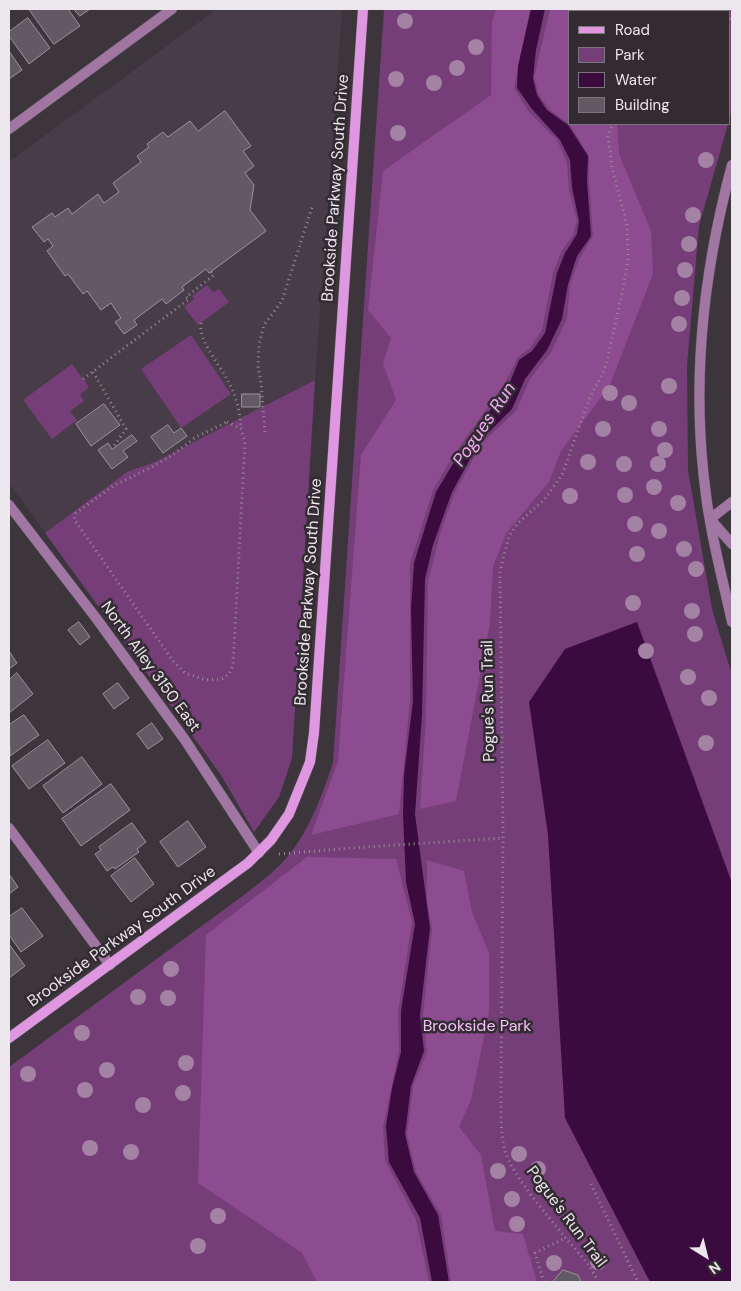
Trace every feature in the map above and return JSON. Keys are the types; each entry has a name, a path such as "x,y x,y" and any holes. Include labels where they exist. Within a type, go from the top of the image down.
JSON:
{"main road":[{"name":"Brookside Parkway South Drive","path":"9,1038 257,855 282,826 295,801 310,762 314,733 363,9"}],"street":[{"path":"9,129 172,9"},
{"path":"732,165 723,198 703,318 700,380 701,429 706,494 732,622"},
{"path":"710,519 732,502"},
{"name":"North Alley 3150 East","path":"9,505 96,618 185,740 257,855"},
{"path":"710,519 732,544"},
{"path":"9,828 110,965"}],"path":[{"name":"Pogue's Run Trail","path":"598,1282 593,1270 584,1258 565,1238 519,1178 505,1151 501,1120 503,838 500,571 509,536 518,523 544,500 562,474 590,398 603,373 608,357 628,258 626,225 612,168 608,136 613,125"},
{"path":"265,432 262,382 258,366 259,344 264,325 282,301 313,204"},
{"path":"83,379 190,300 186,296 214,275 211,272"},
{"path":"201,323 203,340 230,384 240,410 241,429 245,441 235,665 229,674 222,679 206,680 185,674 173,660 74,519 76,513 113,486 150,468 213,428 227,422 241,429"},
{"path":"93,372 126,429 112,449"},
{"path":"257,855 503,838"},
{"path":"591,1184 638,1282"},
{"path":"544,1282 535,1253 565,1238"}],"shaded area":[{"path":"217,9 342,9 315,380 292,758 279,797 254,832 221,775 9,483 9,162"}],"green space":[{"name":"Brookside Park","path":"384,9 732,9 731,112 731,10 568,10 568,125 728,125 699,226 687,365 688,470 712,609 732,675 732,1282 9,1282 9,1067 244,895 276,869 298,843 312,817 333,763"},
{"path":"496,9 530,9 514,88 529,112 557,140 567,162 569,190 577,221 573,235 561,252 553,273 542,330 530,348 518,357 505,383 453,456 433,490 410,564 410,701 399,814 311,835 338,761 361,455 396,400 383,363 391,338 368,310 383,171 491,95 492,22"},
{"path":"550,9 661,9 568,10 568,123 549,109 539,95 534,78"},
{"path":"570,125 617,125 619,154 651,231 653,274 609,387 561,451 549,482 507,532 493,566 490,623 456,801 420,809 426,717 428,582 440,534 454,494 482,443 516,411 530,379 552,351 567,318 570,285 579,259 593,236 589,156"},
{"path":"207,285 213,292 219,289 229,302 198,325 184,307 194,299 192,296"},
{"path":"191,335 231,394 181,428 141,369"},
{"path":"72,364 89,387 80,395 84,401 70,411 77,420 52,439 23,400"},
{"path":"315,380 292,758 279,797 254,832 221,775 45,533 127,472 155,462"},
{"path":"307,857 396,859 412,922 398,1013 399,1051 383,1128 385,1160 416,1220 429,1282 317,1282 302,1253 198,1183 206,935"},
{"path":"427,860 464,871 472,912 489,953 489,1012 471,1100 459,1127 481,1155 495,1231 523,1234 537,1282 451,1282 441,1215 416,1172 407,1135 413,1086 427,1052 423,1015 432,929 427,902"}],"water":[{"name":"Pogues Run","path":"531,9 545,9 536,50 533,78 537,95 547,110 568,125 588,156 587,181 591,236 577,256 568,284 562,319 547,350 525,379 512,409 480,441 452,492 433,545 425,579 422,715 415,814 430,928 420,1015 424,1051 411,1086 405,1134 414,1172 438,1215 449,1282 432,1282 420,1218 389,1162 386,1126 392,1088 401,1052 401,1011 415,924 406,882 403,815 404,775 413,701 411,608 414,563 436,492 457,457 510,382 519,360 532,351 545,333 557,273 565,253 577,234 579,221 572,187 570,160 560,140 532,109 517,88 518,66"},
{"path":"637,622 732,883 732,1282 650,1282 565,1118 548,835 529,702 565,649"}],"building":[{"path":"29,9 68,9 80,26 54,44"},
{"path":"74,9 90,9 80,16"},
{"path":"28,18 50,48 29,64 9,36 9,32"},
{"path":"9,51 22,70 9,79"},
{"path":"225,111 251,146 243,151 254,166 245,173 254,185 250,210 266,231 209,273 206,269 182,287 184,290 166,304 162,299 134,320 137,325 124,334 115,322 121,318 111,303 101,310 87,291 83,294 68,274 65,276 47,251 53,246 48,239 44,242 32,227 52,213 55,217 68,208 72,214 98,194 104,203 119,192 113,183 141,162 137,156 149,147 147,144 163,132 168,137 190,121 198,131"},
{"path":"242,394 260,394 260,407 242,407"},
{"path":"104,404 120,425 91,446 76,424"},
{"path":"168,425 174,433 181,428 187,436 163,453 151,437"},
{"path":"132,435 137,441 123,451 128,457 112,469 98,450 108,443 112,449"},
{"path":"79,622 90,637 80,645 68,630"},
{"path":"9,651 17,663 9,669"},
{"path":"17,673 33,694 9,713 9,680"},
{"path":"118,683 129,698 114,709 103,694"},
{"path":"24,715 39,735 10,756 9,725"},
{"path":"152,723 163,739 148,749 137,734"},
{"path":"48,740 65,763 29,789 12,766"},
{"path":"82,757 102,784 63,813 43,786"},
{"path":"111,784 130,810 81,846 62,819"},
{"path":"188,821 206,847 178,867 160,842"},
{"path":"132,823 146,842 137,849 139,852 115,869 113,867 107,871 95,854 101,850 99,847"},
{"path":"135,858 154,884 131,902 111,876"},
{"path":"9,874 18,887 9,894"},
{"path":"22,908 43,936 21,952 9,935 9,917"},
{"path":"9,944 25,966 9,978"},
{"path":"563,1270 578,1275 581,1282 553,1282"}]}
